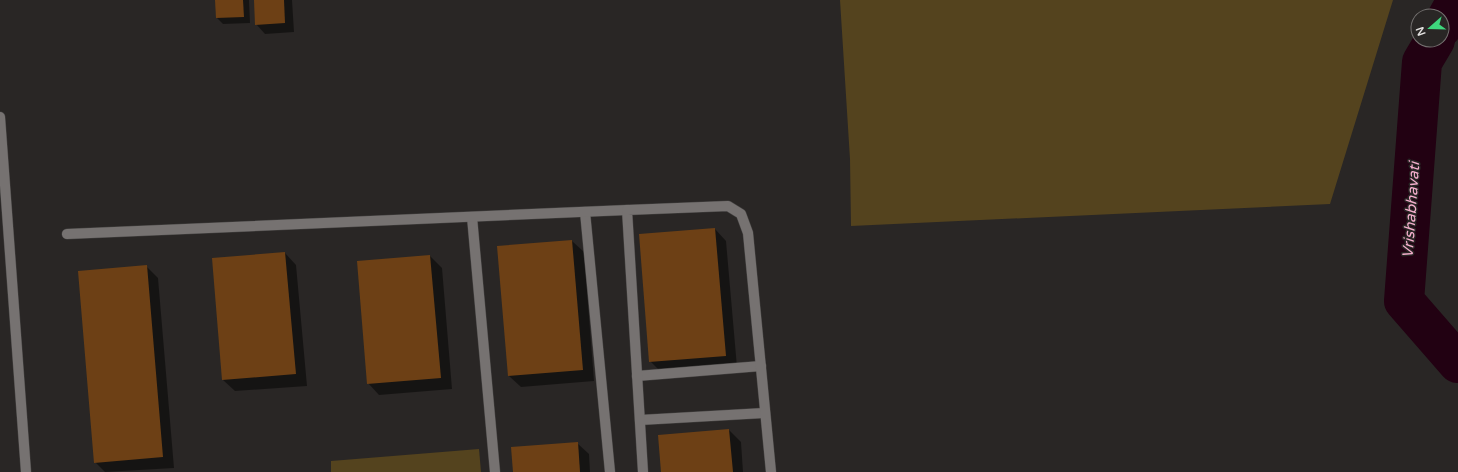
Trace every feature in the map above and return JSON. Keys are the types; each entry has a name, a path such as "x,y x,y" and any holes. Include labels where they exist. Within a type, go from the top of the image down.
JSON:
{"street":[{"path":"0,117 3,198 26,472"},
{"path":"67,234 728,206 741,214 748,233 771,472"},
{"path":"627,210 643,472"},
{"path":"585,212 610,472"},
{"path":"472,217 495,472"},
{"path":"637,376 761,366"},
{"path":"640,420 765,413"}],"shaded area":[{"path":"840,0 1393,0 1330,204 851,226 850,159"},
{"path":"479,449 481,472 331,472 331,461"}],"building":[{"path":"215,0 243,0 244,17 216,18"},
{"path":"254,0 284,0 285,23 255,25"},
{"path":"715,228 726,356 649,362 639,234"},
{"path":"572,240 583,370 508,376 497,246"},
{"path":"285,252 296,374 222,380 212,258"},
{"path":"430,255 441,378 367,384 357,261"},
{"path":"147,265 163,457 94,463 78,271"},
{"path":"729,429 733,472 661,472 658,435"},
{"path":"578,442 580,472 513,472 511,447"}],"waterway":[{"name":"Vrishabhavati","path":"1450,13 1457,0"},
{"name":"Vrishabhavati","path":"1430,48 1422,62 1404,301 1458,363"}]}
